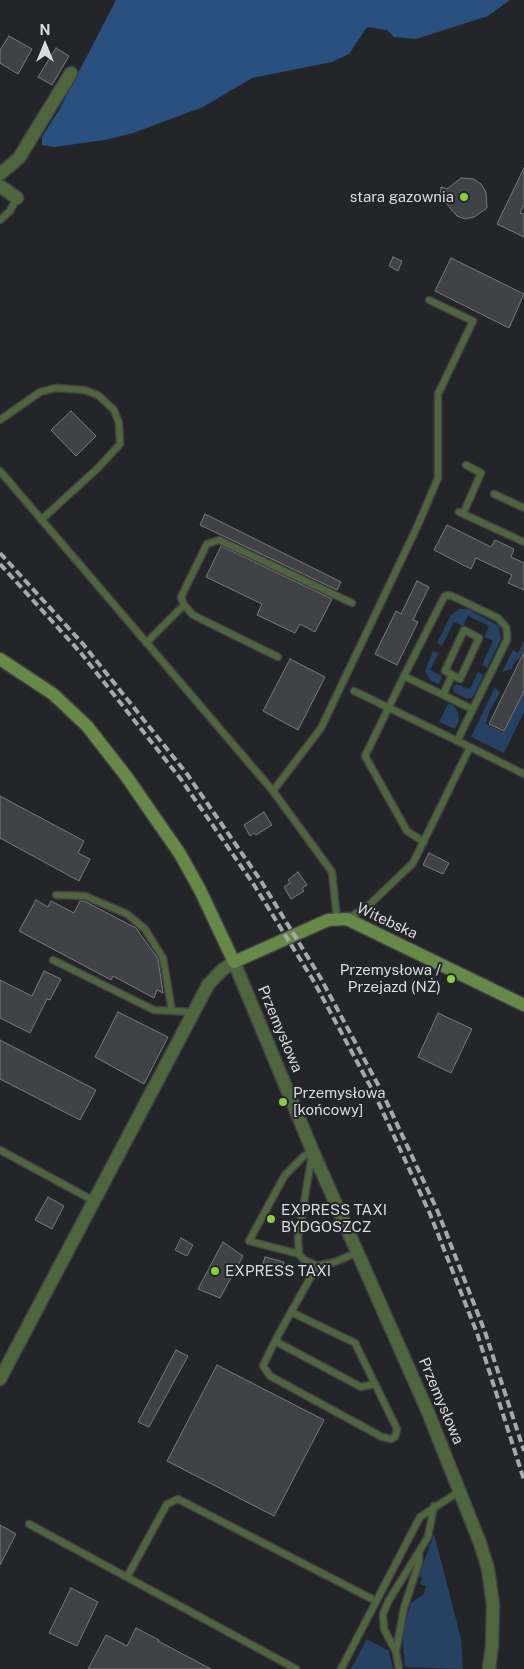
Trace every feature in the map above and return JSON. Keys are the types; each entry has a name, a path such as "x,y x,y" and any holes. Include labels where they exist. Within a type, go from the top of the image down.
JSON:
{"street":[{"path":"0,174 19,158 71,73"},
{"path":"0,186 17,198"},
{"name":"Przemysłowa","path":"0,659 53,694 87,726 126,776 180,854 200,890 234,962 313,1152 461,1490 485,1557 491,1581 493,1629 488,1669"},
{"name":"Witebska","path":"234,962 328,920 342,919 524,1005"},
{"path":"0,1378 213,978 234,962"}],"lane":[{"path":"0,220 10,211 17,198"},
{"path":"273,791 321,728 417,527 438,478 438,394 473,321 429,300"},
{"path":"0,420 40,392 56,388 84,390 98,395 114,410 119,423 120,444 98,468 41,520"},
{"path":"466,465 482,473 461,513 524,542"},
{"path":"0,471 273,791 332,872 342,919 368,906 413,863 470,747"},
{"path":"494,494 524,508"},
{"path":"278,657 193,615 184,605 181,597 208,544 215,540 352,603"},
{"path":"424,842 407,831 365,756 444,597 452,596 498,618 506,627 507,640 457,741"},
{"path":"146,643 184,605"},
{"path":"464,630 480,638 460,678 452,675 445,671 464,630"},
{"path":"443,695 452,675"},
{"path":"404,676 472,709"},
{"path":"354,691 524,774"},
{"path":"56,895 85,896 126,914 145,930 163,958 172,1011"},
{"path":"53,960 154,1010 195,1012"},
{"path":"0,1150 94,1201"},
{"path":"313,1152 298,1238 299,1254 303,1259 317,1266 336,1262 358,1252"},
{"path":"299,1254 249,1241 286,1175 304,1156 313,1152"},
{"path":"292,1312 355,1343 397,1429 395,1437 391,1439 382,1437 270,1376 263,1366 275,1341 317,1266"},
{"path":"275,1341 361,1387 375,1384"},
{"path":"341,1669 420,1517 461,1490"},
{"path":"127,1577 167,1504 178,1499 376,1601"},
{"path":"399,1669 396,1652 384,1629 383,1614 389,1600 428,1537 434,1506"},
{"path":"29,1524 296,1669"},
{"path":"396,1652 404,1608 419,1562 418,1552"}],"shaded area":[{"path":"116,0 510,0 488,16 416,39 394,37 387,30 367,27 349,54 332,62 252,78 203,107 133,133 105,140 54,147 42,145 42,137 59,110"},
{"path":"459,609 468,609 499,626 501,639 487,668 482,665 493,641 484,637 489,626 468,616 463,626 454,622 442,646 437,643 451,615"},
{"path":"524,641 524,649 519,659 515,661 512,669 502,672 513,650 518,653"},
{"path":"433,651 439,653 430,670 442,676 439,684 431,681 425,671"},
{"path":"478,672 484,675 472,698 465,698 454,692 453,688 456,684 470,689"},
{"path":"495,687 500,693 489,712 486,724 503,732 524,691 524,712 504,753 471,737"},
{"path":"448,704 453,705 458,712 459,721 455,729 439,722"},
{"path":"434,1534 461,1638 463,1669 405,1667 402,1633 411,1603 424,1594 426,1586 420,1584 422,1577 419,1576"},
{"path":"367,1639 389,1651 393,1669 351,1669"}],"building":[{"path":"9,36 32,49 18,74 0,63 0,50"},
{"path":"56,48 69,56 52,85 38,77"},
{"path":"524,168 524,205 520,213 524,214 524,237 497,224"},
{"name":"stara gazownia","path":"461,178 474,179 481,184 486,192 487,208 474,217 465,219 457,216 445,202 440,203 441,187 447,189"},
{"path":"393,257 402,261 398,271 389,266"},
{"path":"451,258 524,294 509,328 435,291"},
{"path":"71,411 96,436 76,456 51,430"},
{"path":"205,514 341,582 337,590 200,525"},
{"path":"447,525 491,547 495,540 514,549 511,557 524,563 524,590 508,583 512,575 476,558 471,569 434,550"},
{"path":"221,546 332,599 315,632 300,624 295,633 257,615 262,604 206,577"},
{"path":"417,581 429,587 413,620 418,622 397,665 375,654 396,611 401,614"},
{"path":"524,652 524,691 504,731 489,724"},
{"path":"290,659 325,677 298,730 263,711"},
{"path":"0,796 84,841 78,853 90,859 79,881 0,838"},
{"path":"264,812 272,825 256,835 254,833 250,836 244,825"},
{"path":"429,853 449,863 443,874 423,865"},
{"path":"298,872 307,885 302,888 304,891 291,899 284,887 290,883 288,880"},
{"path":"36,900 48,907 51,901 74,913 80,901 84,901 136,928 158,959 163,993 157,990 154,998 113,976 111,980 19,931"},
{"path":"44,971 61,979 50,1000 47,999 30,1033 0,1018 0,980 32,996"},
{"path":"118,1012 168,1037 144,1084 95,1057"},
{"path":"438,1013 472,1029 451,1073 418,1057"},
{"path":"0,1040 96,1090 80,1120 0,1079"},
{"path":"48,1197 64,1206 52,1229 35,1220"},
{"path":"181,1238 193,1245 187,1256 175,1250"},
{"path":"223,1242 243,1256 220,1298 198,1289"},
{"path":"265,1257 284,1262 282,1272 262,1267"},
{"path":"176,1350 188,1356 149,1427 138,1422"},
{"path":"217,1365 324,1420 274,1516 167,1461"},
{"path":"0,1525 16,1534 0,1565"},
{"path":"71,1588 98,1602 77,1646 49,1633"},
{"path":"136,1628 211,1669 88,1669 106,1635 127,1646"}],"railway":[{"path":"0,553 83,644 187,774 261,881 320,977 382,1092 438,1212 485,1332 524,1451"},
{"path":"0,564 80,652 180,778 254,885 313,980 375,1095 430,1214 477,1333 524,1480"}],"place":[{"name":"stara gazownia","path":"464,197"},
{"name":"Przemysłowa / Przejazd (NŻ)","path":"451,979"},
{"name":"Przemysłowa [końcowy]","path":"283,1102"},
{"name":"EXPRESS TAXI BYDGOSZCZ","path":"271,1219"},
{"name":"EXPRESS TAXI","path":"215,1271"}]}
